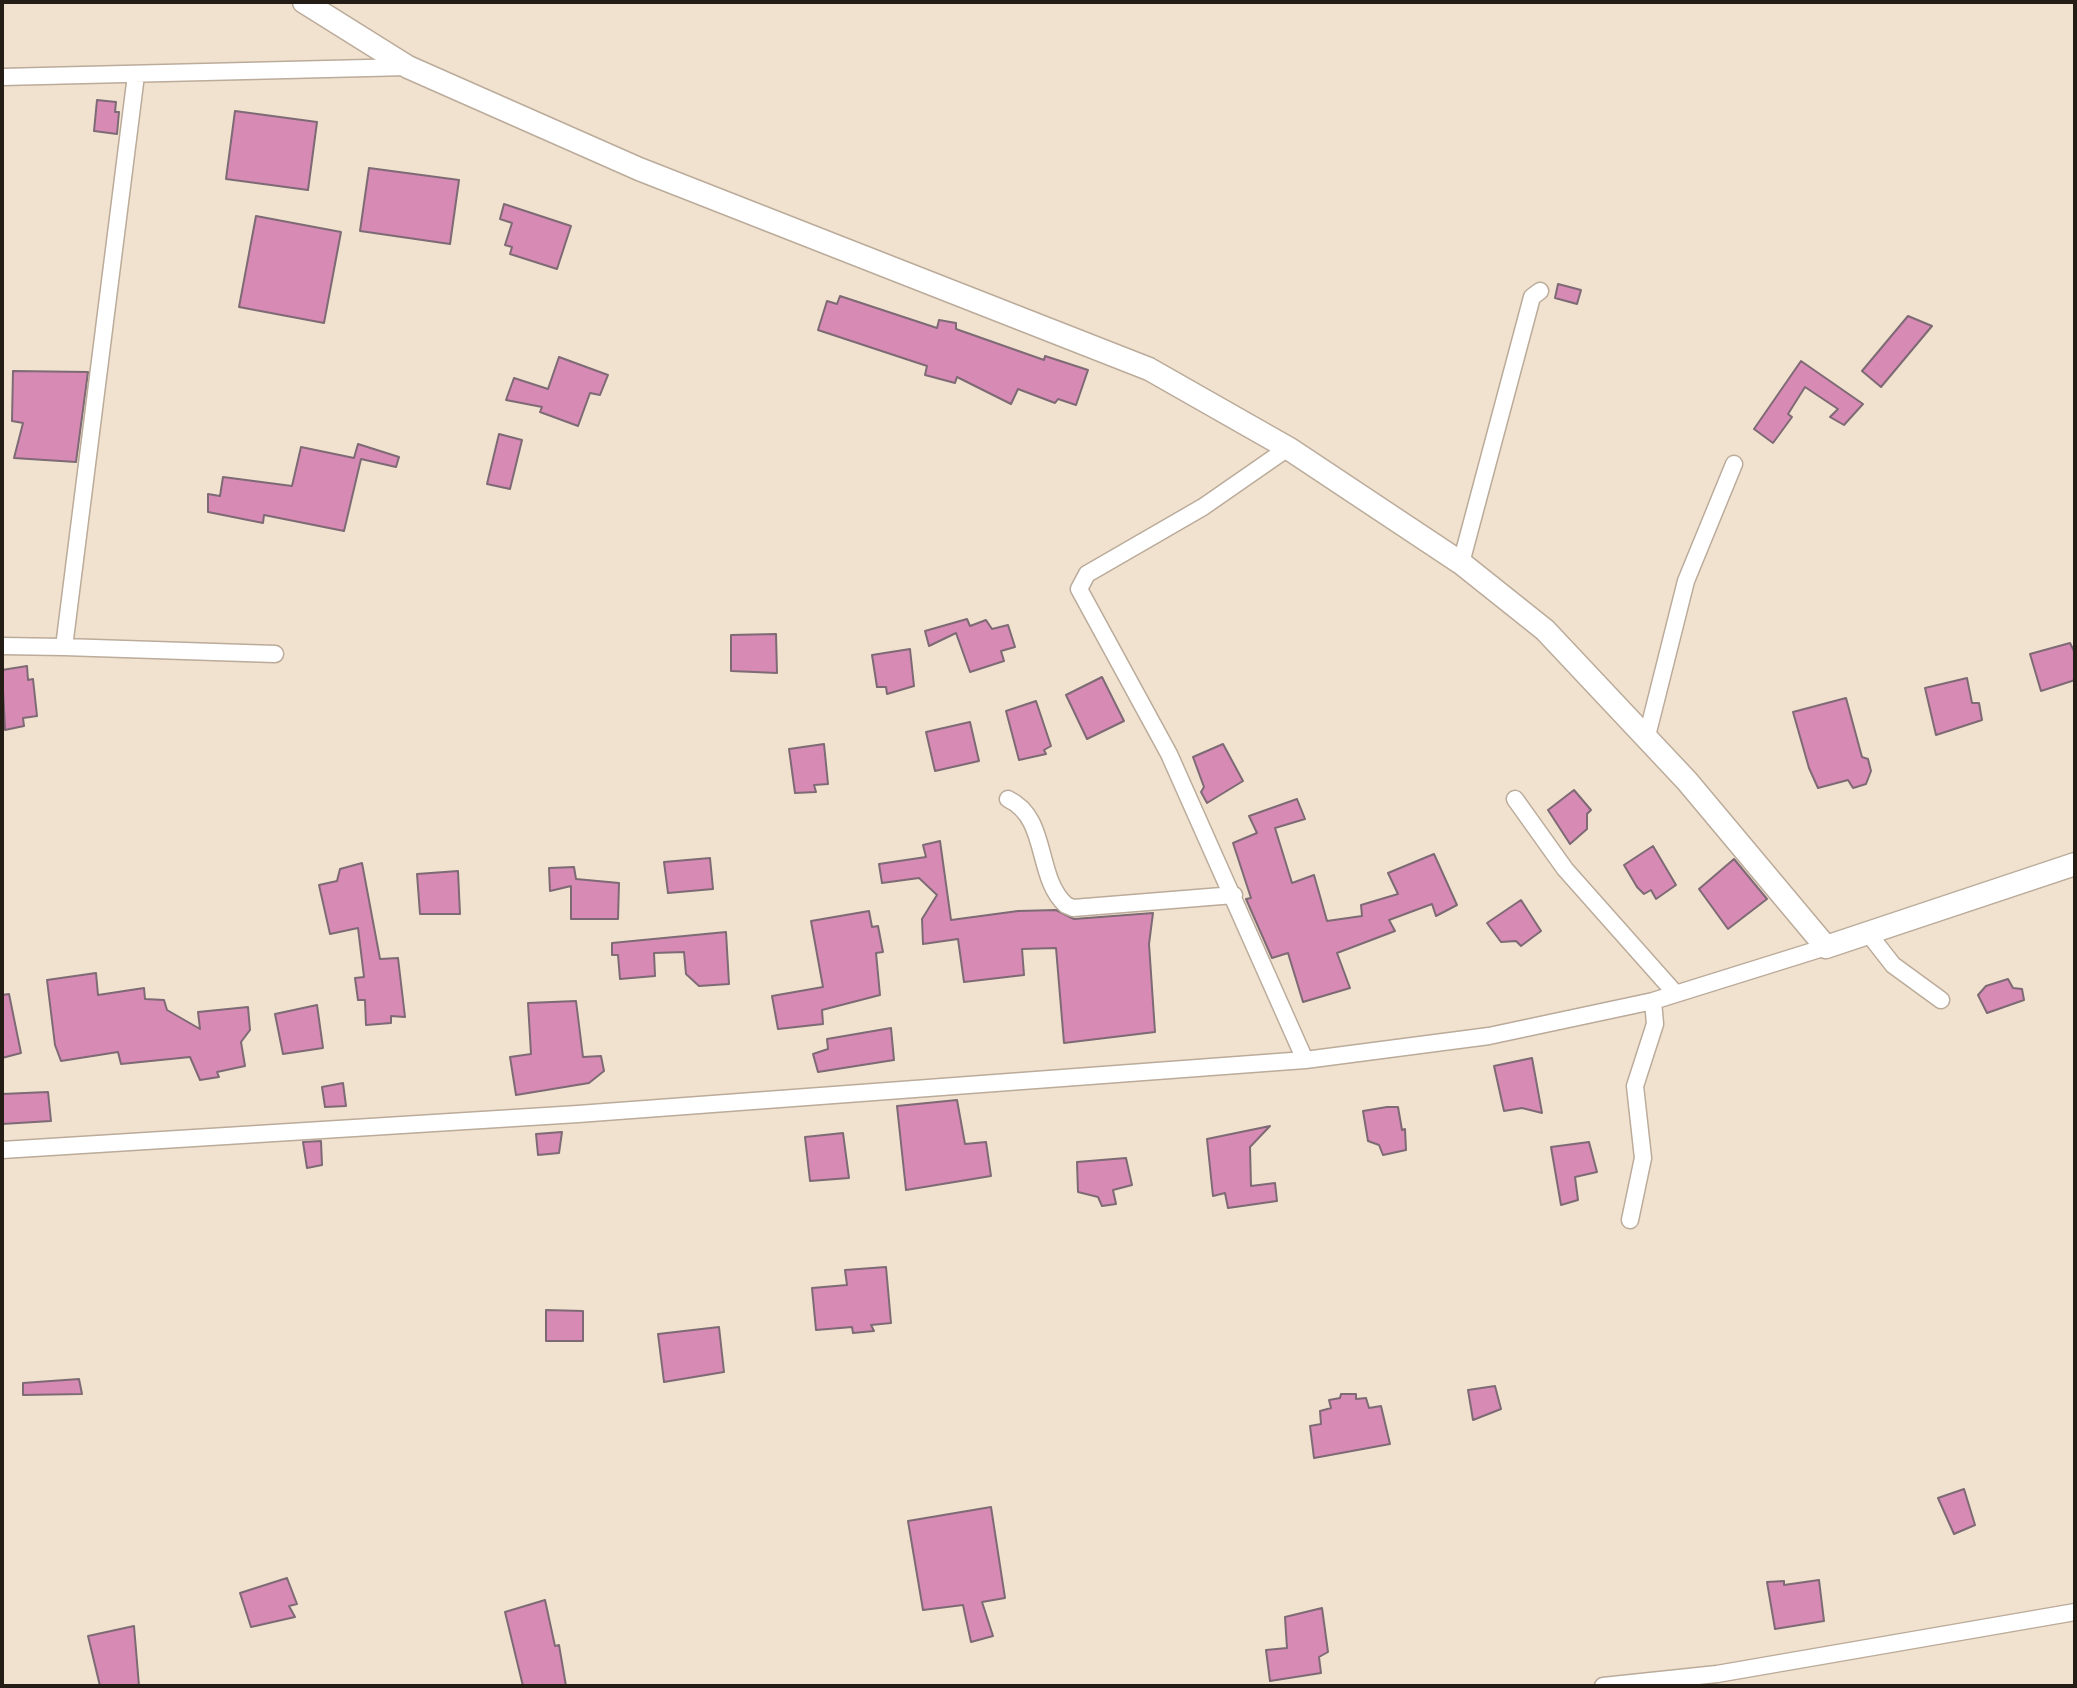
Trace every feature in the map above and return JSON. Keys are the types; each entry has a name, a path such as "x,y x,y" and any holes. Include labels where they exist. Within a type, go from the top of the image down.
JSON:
{"main road":[{"path":"304,2 408,67 639,169 1149,369 1288,448 1461,563 1545,630 1647,736 1826,947 2075,864"}],"street":[{"path":"2,77 408,67"},
{"path":"64,647 136,75"},
{"path":"1461,563 1532,297 1540,291"},
{"path":"1288,448 1203,507 1087,574 1080,584 1080,595 1169,754 1305,1060"},
{"path":"1647,736 1686,581 1734,464"},
{"path":"2,646 275,654"},
{"path":"1008,799 1028,812 1050,878 1066,905 1073,908 1234,895"},
{"path":"1515,799 1565,869 1676,994"},
{"path":"1868,933 1893,965 1941,1000"},
{"path":"2,1150 578,1114 1305,1060 1489,1036 1653,1001 1826,947"},
{"path":"1630,1220 1643,1158 1635,1086 1655,1024 1653,1001"},
{"path":"1603,1686 1717,1674 2075,1612"}],"building":[{"path":"97,100 116,102 115,112 119,112 117,134 94,131"},
{"path":"235,111 317,122 308,190 226,179"},
{"path":"369,168 459,180 450,244 360,231"},
{"path":"504,204 571,226 557,269 510,254 512,247 505,245 512,223 500,219"},
{"path":"256,216 341,232 324,323 239,307"},
{"path":"1558,284 1581,290 1577,304 1555,298"},
{"path":"840,296 937,328 939,320 956,323 956,329 1044,360 1045,356 1088,370 1076,405 1058,399 1055,403 1018,389 1011,404 957,377 955,383 925,375 927,366 818,330 827,301 837,304"},
{"path":"1908,316 1932,326 1881,387 1862,371"},
{"path":"559,357 608,375 600,395 590,393 578,426 540,412 542,407 506,400 514,378 548,389"},
{"path":"1801,361 1863,404 1844,425 1830,417 1838,409 1805,387 1788,414 1792,417 1773,443 1754,429"},
{"path":"13,371 88,372 76,462 14,458 23,423 12,421"},
{"path":"499,434 522,440 510,489 487,484"},
{"path":"358,444 399,457 396,467 361,459 344,531 264,515 263,523 208,512 208,494 220,496 223,477 292,486 301,447 354,458"},
{"path":"967,619 970,626 986,620 992,629 1008,625 1015,647 1001,651 1004,661 970,672 956,633 929,646 925,631"},
{"path":"776,634 777,673 731,671 731,635"},
{"path":"2070,643 2075,653 2075,680 2041,691 2030,654"},
{"path":"910,649 914,686 887,694 886,687 877,687 872,655"},
{"path":"27,666 28,680 33,679 37,716 23,718 24,726 5,730 2,670"},
{"path":"1102,677 1124,721 1087,739 1066,695"},
{"path":"1967,678 1972,703 1979,703 1982,720 1936,735 1925,688"},
{"path":"1846,698 1862,757 1868,759 1871,771 1866,784 1853,788 1848,780 1818,788 1793,712"},
{"path":"1036,701 1051,746 1044,750 1046,754 1019,760 1006,711"},
{"path":"970,722 979,761 935,771 926,732"},
{"path":"824,744 828,784 814,785 816,792 795,793 789,749"},
{"path":"1223,744 1243,781 1207,803 1201,792 1204,787 1193,757"},
{"path":"1574,790 1591,810 1587,814 1587,829 1570,844 1548,810"},
{"path":"1297,799 1305,819 1275,828 1292,883 1314,875 1327,921 1362,916 1361,905 1398,894 1388,873 1434,854 1457,905 1436,916 1432,904 1389,920 1395,931 1337,953 1350,988 1303,1002 1288,953 1272,958 1246,899 1251,898 1233,843 1257,833 1249,816"},
{"path":"940,841 951,920 1018,911 1056,910 1074,919 1153,913 1149,944 1155,1032 1064,1043 1056,948 1022,949 1024,975 964,982 958,939 923,944 922,919 937,895 919,878 882,883 879,864 926,857 923,845"},
{"path":"1653,846 1676,885 1656,899 1651,890 1644,894 1637,887 1624,865"},
{"path":"710,858 713,889 668,893 664,862"},
{"path":"1734,859 1767,899 1728,929 1699,889"},
{"path":"362,863 380,959 398,958 405,1017 391,1016 391,1023 366,1025 365,1000 358,1000 355,978 364,977 358,928 330,934 319,885 337,881 340,869"},
{"path":"574,867 576,879 619,883 618,919 571,919 571,886 550,891 549,868"},
{"path":"458,871 460,914 420,914 417,874"},
{"path":"1521,900 1541,931 1521,946 1516,941 1501,942 1487,923"},
{"path":"869,911 872,927 878,926 883,952 876,953 880,995 822,1010 823,1024 778,1029 772,996 823,987 811,921"},
{"path":"726,932 729,984 699,986 686,974 684,952 654,953 655,976 620,979 618,955 612,955 612,943"},
{"path":"96,973 98,995 144,988 145,999 164,1000 167,1010 200,1029 198,1012 248,1007 250,1030 241,1042 245,1066 217,1072 219,1077 200,1080 190,1057 121,1064 118,1052 61,1061 55,1045 47,980"},
{"path":"2008,979 2013,988 2022,989 2024,1000 1987,1013 1978,995 1986,986"},
{"path":"9,994 21,1053 2,1058 2,995"},
{"path":"576,1001 583,1057 601,1056 604,1071 589,1083 516,1095 510,1057 531,1054 528,1003"},
{"path":"317,1005 323,1048 283,1054 275,1014"},
{"path":"891,1028 894,1060 818,1072 813,1054 828,1049 827,1039"},
{"path":"1532,1058 1542,1113 1522,1108 1504,1111 1494,1066"},
{"path":"343,1083 346,1106 325,1107 322,1087"},
{"path":"48,1092 51,1121 2,1124 2,1094"},
{"path":"957,1100 965,1144 986,1142 991,1176 906,1190 897,1106"},
{"path":"1398,1107 1402,1130 1405,1129 1406,1150 1383,1155 1379,1145 1368,1141 1363,1111"},
{"path":"1270,1126 1250,1147 1251,1186 1275,1183 1277,1201 1228,1208 1225,1193 1213,1196 1207,1139"},
{"path":"562,1132 559,1153 538,1155 536,1134"},
{"path":"843,1133 849,1178 810,1181 805,1137"},
{"path":"321,1141 322,1165 307,1168 303,1142"},
{"path":"1589,1142 1597,1172 1575,1177 1578,1200 1561,1205 1551,1147"},
{"path":"1126,1158 1132,1185 1113,1190 1116,1204 1102,1206 1098,1197 1078,1192 1077,1162"},
{"path":"886,1267 891,1323 871,1325 874,1331 853,1333 852,1327 816,1330 812,1288 847,1285 845,1270"},
{"path":"546,1310 583,1311 583,1341 546,1341"},
{"path":"719,1327 724,1372 664,1382 658,1334"},
{"path":"79,1379 82,1394 23,1395 23,1383"},
{"path":"1495,1386 1501,1409 1473,1420 1468,1390"},
{"path":"1341,1394 1356,1394 1356,1399 1366,1398 1369,1408 1381,1406 1390,1444 1314,1458 1310,1426 1321,1424 1320,1411 1331,1408 1329,1400 1340,1398"},
{"path":"1964,1489 1975,1525 1954,1534 1938,1498"},
{"path":"991,1507 1005,1598 982,1602 993,1636 971,1642 963,1605 923,1610 908,1521"},
{"path":"287,1578 297,1604 289,1606 295,1617 251,1627 240,1593"},
{"path":"1819,1580 1824,1621 1775,1629 1767,1582 1784,1581 1784,1585"},
{"path":"545,1600 555,1646 559,1645 566,1686 523,1686 505,1612"},
{"path":"1322,1608 1328,1652 1319,1657 1321,1673 1270,1681 1266,1650 1287,1648 1285,1617"},
{"path":"134,1626 139,1686 100,1686 88,1636"}]}
